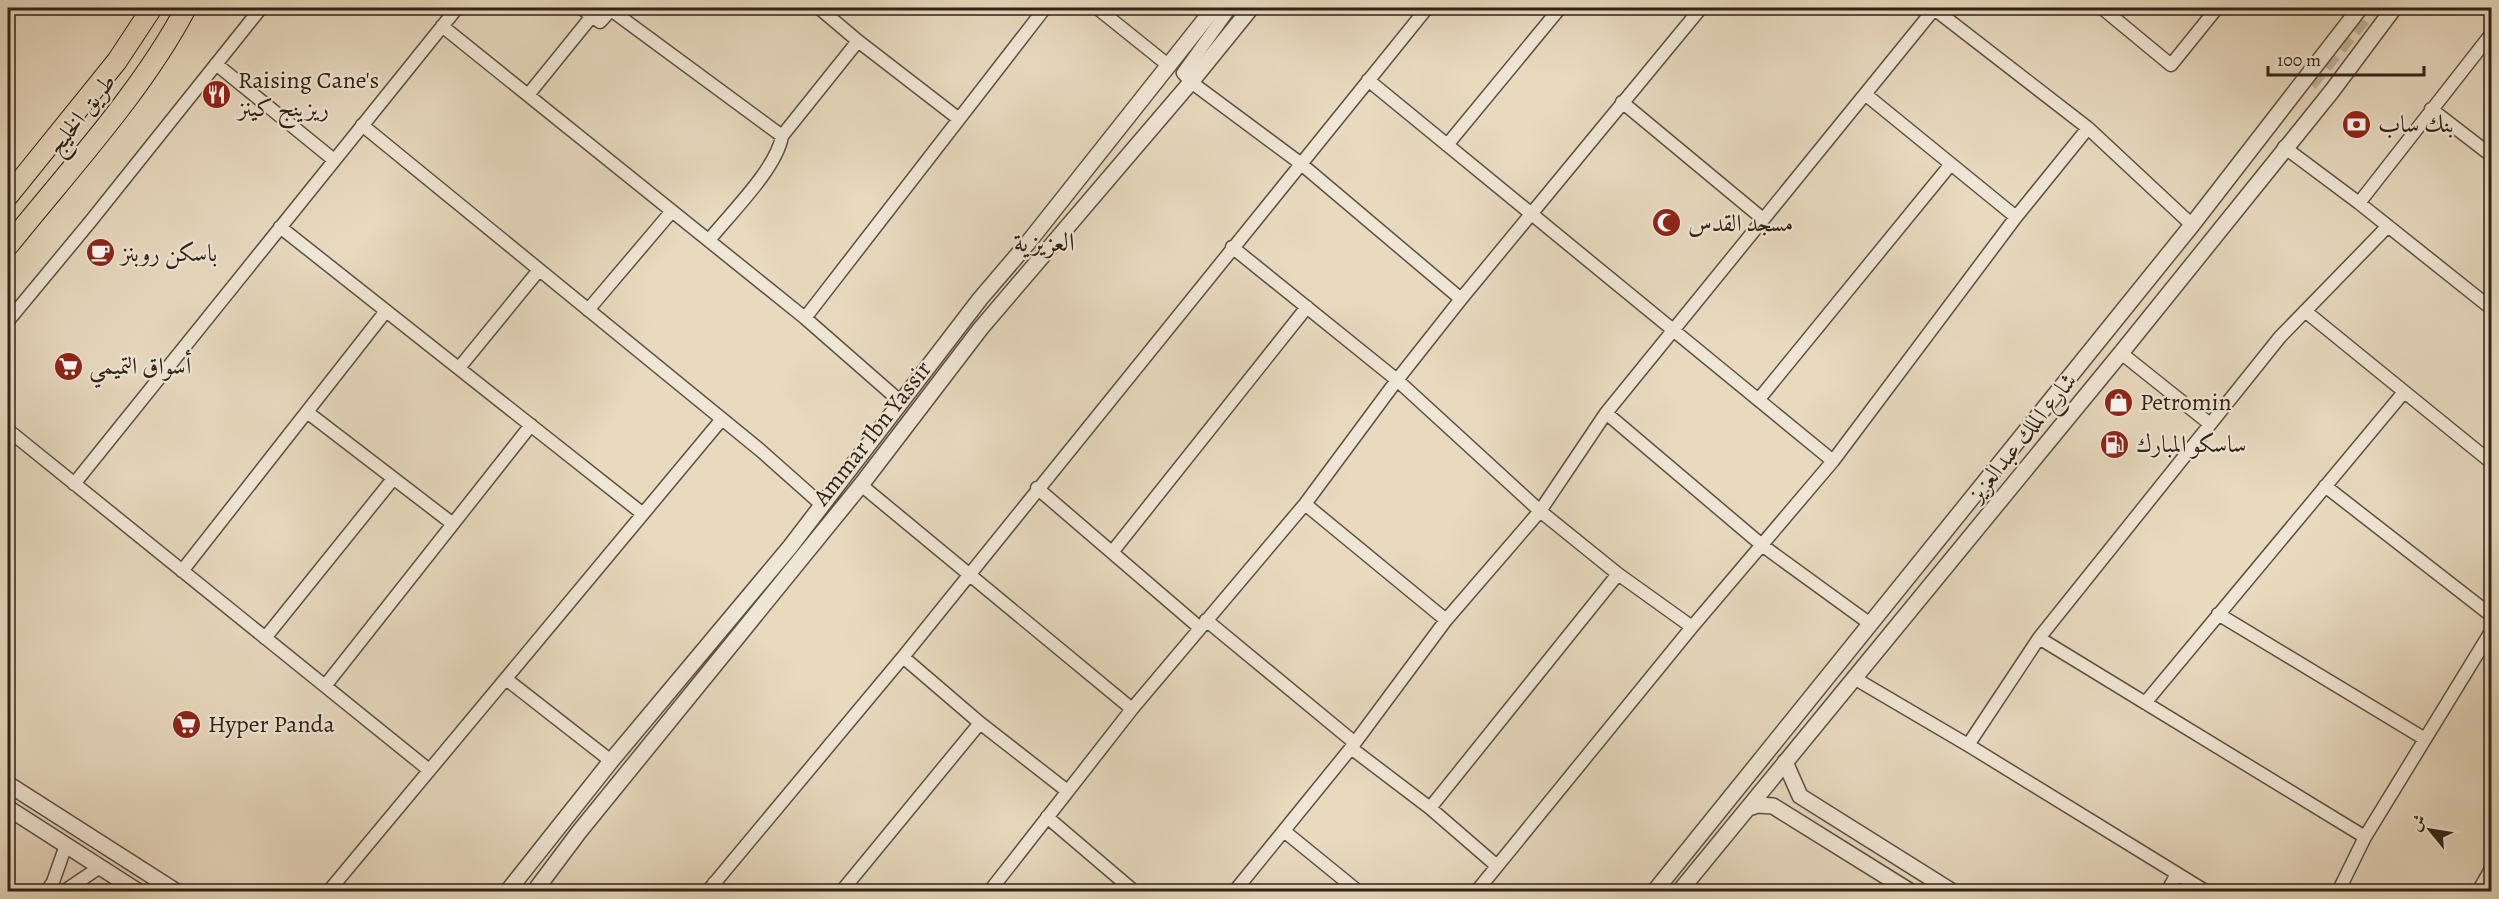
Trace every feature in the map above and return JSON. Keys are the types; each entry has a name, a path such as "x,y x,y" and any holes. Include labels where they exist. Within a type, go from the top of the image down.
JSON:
{"main road":[{"name":"طريق الخليج","path":"8,195 117,61 152,8"},
{"name":"طريق الخليج","path":"8,246 128,96 154,60 186,8"}],"street":[{"path":"8,321 261,8"},
{"path":"74,484 457,8"},
{"path":"581,8 600,22 612,9 782,136"},
{"path":"819,8 959,119"},
{"path":"805,318 1045,8"},
{"path":"1097,8 1168,65"},
{"name":"Ammar Ibn Yassir","path":"507,891 611,761 790,548 980,299 1027,244 1214,8"},
{"path":"1230,8 1183,73 1191,82 1300,164 1461,299"},
{"name":"Ammar Ibn Yassir","path":"535,891 579,832 861,485 981,328 1191,82 1251,8"},
{"path":"714,889 1427,8"},
{"path":"1447,145 1560,8"},
{"path":"989,891 1066,790 1132,709 1305,504 1397,380 1461,299 1701,8"},
{"path":"1234,891 1353,745 1446,620 1540,511 1606,413 1934,8 2088,128 2192,225"},
{"path":"2102,8 2171,65 2217,8"},
{"name":"شارع الملك عبدالعزيز","path":"1654,891 2192,225 2360,8"},
{"name":"شارع الملك عبدالعزيز","path":"1679,891 2121,353 2284,147 2332,91 2394,8"},
{"path":"2332,91 2404,8"},
{"path":"528,95 592,16"},
{"path":"442,26 805,318 901,402"},
{"path":"2360,203 2492,33"},
{"path":"709,240 772,163 781,145 782,136 858,40"},
{"path":"216,64 334,160"},
{"path":"1368,80 1833,461"},
{"path":"1865,94 2016,217"},
{"path":"1622,102 1763,219"},
{"path":"2431,109 2492,156"},
{"path":"362,125 722,419 822,505"},
{"path":"1476,891 1692,627 1833,461 2016,217 2088,128"},
{"path":"2284,147 2360,203 2492,309"},
{"path":"1759,399 1951,164"},
{"path":"588,310 672,211"},
{"path":"1968,745 2039,638 2280,337 2388,226"},
{"path":"280,227 643,514"},
{"path":"1232,247 1397,380 1540,511 1618,574 1692,627"},
{"path":"459,368 539,270"},
{"path":"1113,551 1307,307"},
{"path":"182,571 386,311"},
{"path":"2305,311 2492,463"},
{"path":"2121,353 2210,424"},
{"path":"2145,703 2403,392"},
{"path":"306,412 453,524"},
{"path":"1606,413 1763,546 1869,623"},
{"path":"328,891 722,419"},
{"path":"325,686 531,425"},
{"path":"8,430 429,770"},
{"path":"265,638 393,478"},
{"path":"861,485 1132,709"},
{"path":"2325,486 2492,616"},
{"path":"1037,488 1430,808 1497,866"},
{"path":"1305,504 1446,620"},
{"path":"1430,808 1618,574"},
{"path":"2218,614 2425,739"},
{"path":"2338,891 2365,837 2492,630"},
{"path":"2039,638 2365,837"},
{"path":"903,657 980,723 1066,790"},
{"path":"1854,678 2207,891"},
{"path":"506,679 611,761"},
{"path":"842,891 980,723"},
{"path":"1785,762 1800,796 1953,891"},
{"path":"8,784 177,891"},
{"path":"1786,815 1790,804 1800,796"},
{"path":"1749,808 1767,805 1911,891"},
{"path":"8,808 139,891"},
{"path":"1047,817 1135,891"},
{"path":"1284,831 1359,891"},
{"path":"46,891 53,882 66,845"},
{"path":"63,891 100,867"},
{"path":"2478,891 2492,867"},
{"path":"2167,891 2177,874"}],"tunnel":[{"path":"2310,84 2372,8"}],"place":[{"name":"Raising Cane's ريزينج كينز","path":"217,94"},
{"name":"بنك ساب","path":"2357,124"},
{"name":"مسجد القدس","path":"1667,223"},
{"name":"باسكن روبنز","path":"100,253"},
{"name":"أسواق التميمي","path":"68,366"},
{"name":"Petromin","path":"2119,402"},
{"name":"ساسكو المبارك","path":"2115,444"},
{"name":"Hyper Panda","path":"187,724"}],"district":[{"name":"العزيزية","path":"1044,242"}]}
